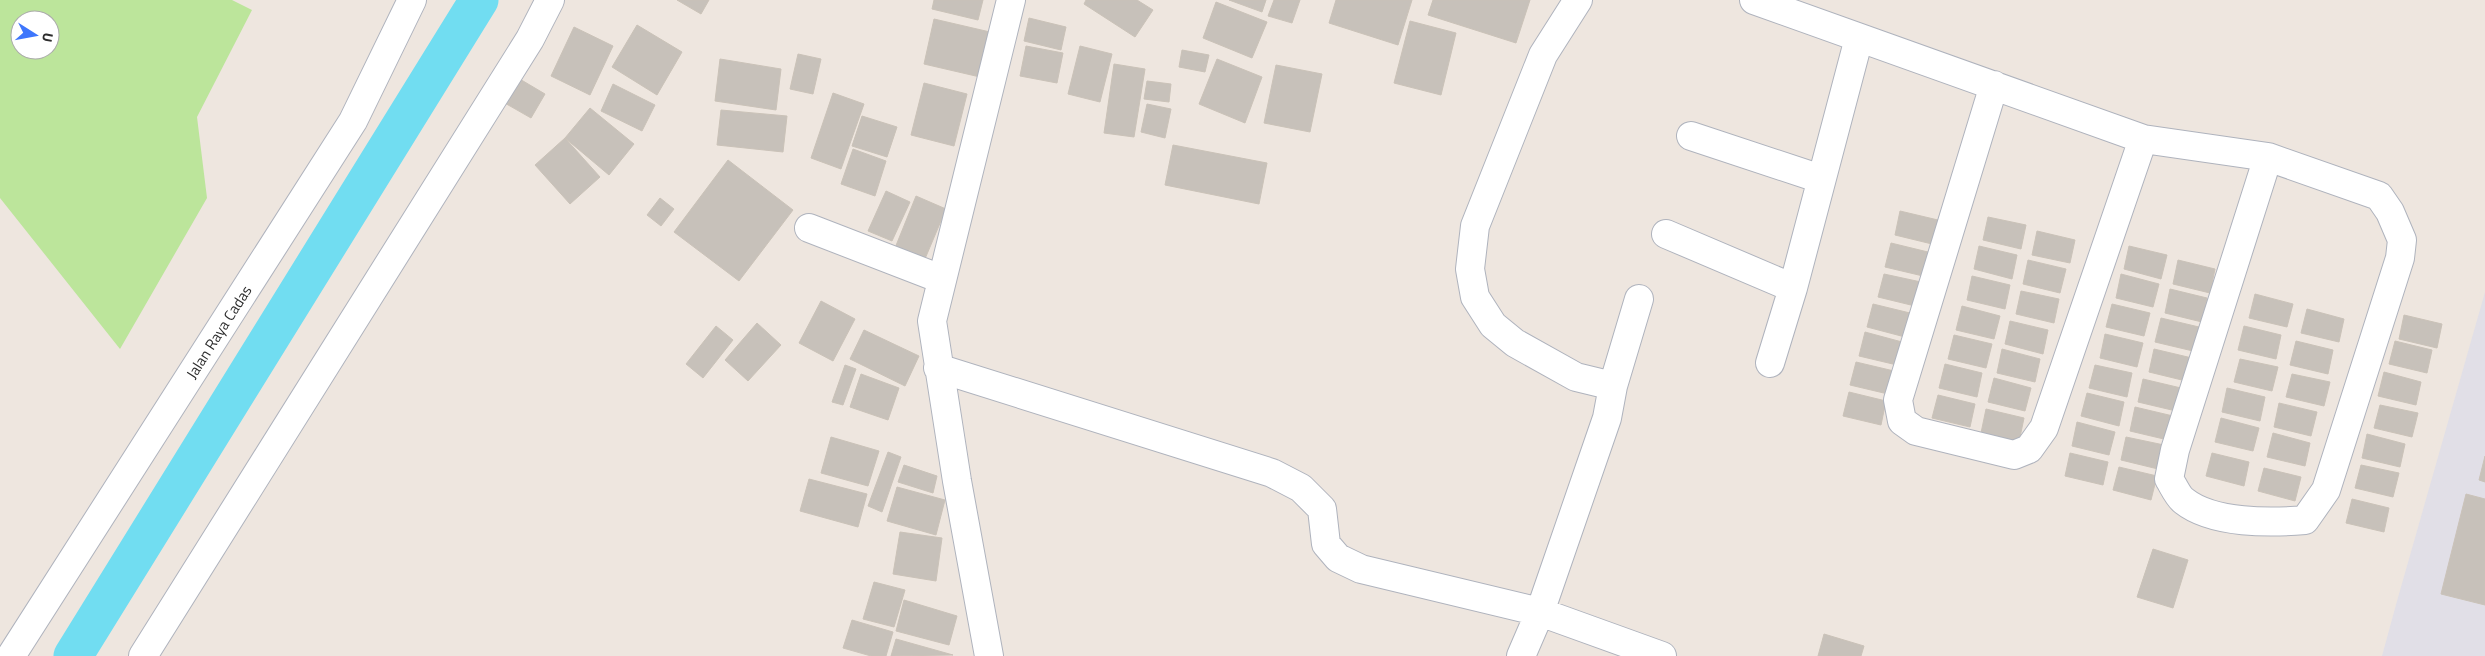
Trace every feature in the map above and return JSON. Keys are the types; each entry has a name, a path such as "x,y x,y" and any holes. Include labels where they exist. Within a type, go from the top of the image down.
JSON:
{"street":[{"name":"Jalan Raya Cadas","path":"11,656 353,121 412,0"},
{"path":"143,656 530,38 550,0"},
{"path":"989,656 938,368 932,321 1011,0"},
{"path":"1578,0 1539,64 1475,226 1470,269 1475,297 1493,325 1515,343 1576,377 1613,386"},
{"path":"1754,0 2143,139 2268,157 2379,196 2390,212 2402,240 2400,258 2326,490 2305,520 2271,523 2209,514 2183,501 2169,478 2175,450 2268,157"},
{"path":"1770,363 1793,288 1859,38"},
{"path":"1994,85 1898,400 1902,421 1916,431 2014,455 2029,449 2044,428 2143,139"},
{"path":"1691,136 1821,179"},
{"path":"809,228 941,279"},
{"path":"1666,234 1793,288"},
{"path":"1521,656 1540,612 1607,418 1613,386 1639,298"},
{"path":"938,368 1272,474 1301,488 1322,509 1326,544 1338,558 1361,569 1540,612 1662,656"}],"shaded area":[{"path":"2485,292 2485,656 2382,656 2397,601"}],"green space":[{"path":"0,0 232,0 252,10 197,117 207,198 120,349 0,198"}],"building":[{"path":"677,0 709,0 701,14"},
{"path":"934,0 983,0 978,20 932,9"},
{"path":"1086,0 1137,0 1153,10 1135,37 1084,4"},
{"path":"1229,0 1266,0 1262,12"},
{"path":"1274,0 1300,0 1292,23 1268,16"},
{"path":"1336,0 1412,0 1398,45 1329,23"},
{"path":"1433,0 1530,0 1516,43 1428,15"},
{"path":"1216,2 1267,22 1252,58 1203,38"},
{"path":"1029,18 1066,27 1061,50 1024,41"},
{"path":"934,19 990,32 980,77 924,64"},
{"path":"1410,21 1456,33 1441,95 1394,83"},
{"path":"637,25 682,52 657,95 612,67"},
{"path":"574,27 613,46 590,95 551,76"},
{"path":"1026,46 1063,53 1057,83 1020,76"},
{"path":"1080,46 1112,54 1100,102 1068,94"},
{"path":"1182,50 1209,55 1205,72 1179,67"},
{"path":"798,54 821,59 813,94 790,89"},
{"path":"720,59 781,69 776,110 715,101"},
{"path":"1217,59 1262,77 1245,123 1199,104"},
{"path":"1114,64 1145,69 1134,137 1104,133"},
{"path":"1276,65 1322,74 1310,132 1264,123"},
{"path":"518,78 545,94 531,118 503,102"},
{"path":"1147,81 1171,84 1169,102 1144,99"},
{"path":"924,83 967,94 954,146 911,135"},
{"path":"613,84 655,105 642,131 601,111"},
{"path":"833,93 864,104 841,169 811,158"},
{"path":"1147,104 1171,109 1165,138 1141,132"},
{"path":"590,108 634,144 609,175 565,138"},
{"path":"721,110 787,116 783,152 717,145"},
{"path":"862,116 897,127 887,157 852,146"},
{"path":"565,138 600,177 570,204 535,165"},
{"path":"1173,145 1267,163 1259,204 1165,185"},
{"path":"853,149 886,161 875,196 841,184"},
{"path":"728,160 793,210 739,281 674,232"},
{"path":"886,191 910,202 892,241 868,231"},
{"path":"916,196 946,209 922,266 893,253"},
{"path":"660,198 674,209 661,226 647,215"},
{"path":"1900,211 1938,220 1932,244 1895,235"},
{"path":"1988,217 2026,225 2021,249 1983,240"},
{"path":"2037,231 2075,240 2070,263 2032,255"},
{"path":"1891,243 1928,252 1923,276 1885,267"},
{"path":"1979,246 2017,255 2012,279 1974,269"},
{"path":"2129,246 2167,255 2161,279 2124,269"},
{"path":"2028,260 2066,269 2060,293 2023,284"},
{"path":"2178,260 2215,269 2210,293 2173,284"},
{"path":"1884,274 1921,282 1915,306 1878,297"},
{"path":"2121,274 2159,284 2153,307 2116,298"},
{"path":"1972,276 2010,285 2005,309 1967,300"},
{"path":"2170,289 2207,298 2202,322 2165,313"},
{"path":"2021,291 2059,299 2054,323 2016,314"},
{"path":"2255,294 2293,304 2287,327 2249,318"},
{"path":"821,301 855,319 833,361 799,343"},
{"path":"1873,304 1910,313 1905,337 1867,327"},
{"path":"2112,304 2150,313 2144,336 2106,327"},
{"path":"1962,306 2000,316 1994,339 1956,330"},
{"path":"2307,309 2344,319 2339,342 2301,333"},
{"path":"2404,315 2442,324 2437,348 2399,339"},
{"path":"2161,318 2199,327 2193,351 2155,342"},
{"path":"2010,321 2048,330 2043,354 2005,344"},
{"path":"757,323 781,345 748,381 725,360"},
{"path":"716,326 733,340 703,378 686,364"},
{"path":"2244,326 2281,335 2276,359 2238,350"},
{"path":"864,330 919,356 905,386 850,359"},
{"path":"1865,332 1902,342 1897,365 1859,356"},
{"path":"2105,334 2143,343 2137,367 2100,358"},
{"path":"1954,335 1992,344 1986,368 1948,359"},
{"path":"2296,341 2333,350 2328,374 2290,365"},
{"path":"2395,341 2432,350 2427,373 2389,364"},
{"path":"2002,349 2040,359 2035,382 1997,373"},
{"path":"2154,349 2192,358 2186,381 2149,372"},
{"path":"2240,359 2278,367 2272,391 2234,382"},
{"path":"1856,362 1894,371 1888,394 1850,385"},
{"path":"1945,364 1982,373 1977,397 1939,388"},
{"path":"845,365 856,369 843,405 832,402"},
{"path":"2095,365 2132,373 2127,397 2089,388"},
{"path":"2384,372 2421,382 2416,405 2378,396"},
{"path":"861,374 899,388 888,420 850,407"},
{"path":"2292,374 2330,382 2324,406 2286,397"},
{"path":"1994,378 2031,388 2025,411 1988,402"},
{"path":"2143,379 2181,388 2176,411 2138,402"},
{"path":"2227,388 2265,397 2260,421 2222,412"},
{"path":"1849,392 1886,401 1881,425 1843,416"},
{"path":"2087,393 2124,402 2119,426 2081,416"},
{"path":"1938,395 1975,404 1970,427 1932,418"},
{"path":"2279,403 2317,412 2311,436 2274,427"},
{"path":"2380,405 2418,413 2412,437 2374,428"},
{"path":"2135,407 2173,416 2168,440 2130,431"},
{"path":"1986,409 2024,418 2019,442 1981,433"},
{"path":"2221,418 2259,428 2253,451 2215,442"},
{"path":"2077,422 2115,432 2109,455 2072,446"},
{"path":"2273,433 2310,443 2305,466 2267,457"},
{"path":"2367,434 2405,444 2400,467 2362,458"},
{"path":"831,437 879,451 868,486 821,473"},
{"path":"2126,437 2164,445 2158,469 2121,460"},
{"path":"888,452 901,457 882,512 868,506"},
{"path":"2070,453 2108,462 2103,485 2065,476"},
{"path":"2212,453 2249,462 2244,486 2206,476"},
{"path":"2485,456 2485,482 2479,480"},
{"path":"904,465 937,476 933,493 898,482"},
{"path":"2361,465 2399,473 2393,497 2355,488"},
{"path":"2119,467 2157,476 2151,500 2113,490"},
{"path":"2264,468 2301,477 2295,501 2258,491"},
{"path":"809,479 867,494 858,527 800,511"},
{"path":"897,487 945,500 936,535 887,521"},
{"path":"2466,494 2485,499 2485,605 2441,594"},
{"path":"2352,499 2389,508 2384,532 2346,523"},
{"path":"900,532 942,538 936,581 893,574"},
{"path":"2153,549 2188,560 2173,608 2137,597"},
{"path":"874,582 905,590 894,627 863,619"},
{"path":"904,600 957,616 949,645 896,631"},
{"path":"852,620 893,632 886,656 871,656 843,648"},
{"path":"1824,634 1864,646 1861,656 1818,656"},
{"path":"896,639 953,655 891,656"}],"waterway":[{"path":"73,656 479,0"}]}
